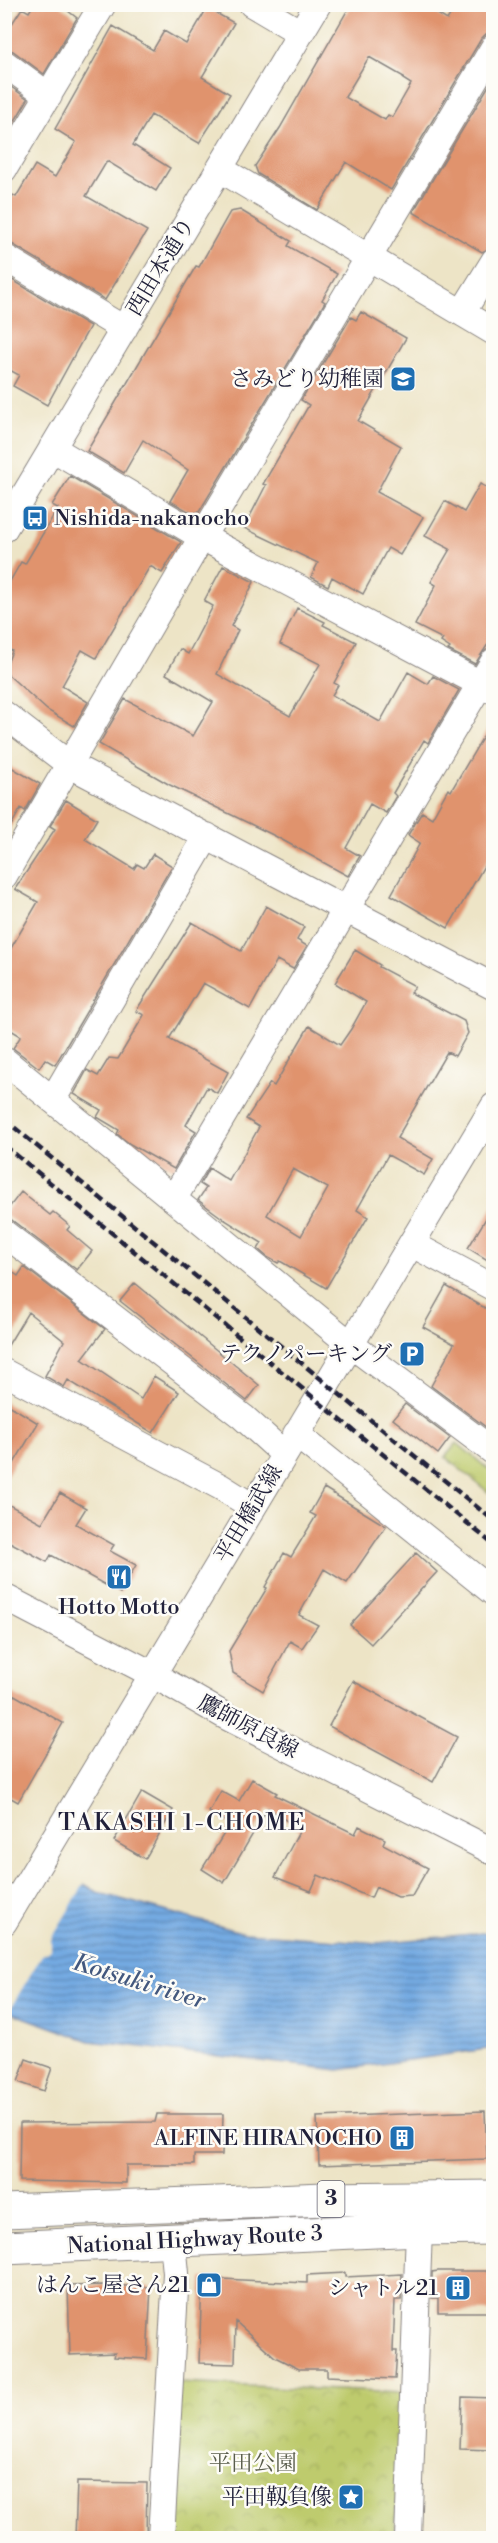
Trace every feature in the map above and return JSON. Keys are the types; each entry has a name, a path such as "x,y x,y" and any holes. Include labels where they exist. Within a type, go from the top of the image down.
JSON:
{"highway":[{"name":"National Highway Route 3","path":"4,2211 325,2199 494,2197"},
{"name":"National Highway Route 3","path":"4,2248 419,2229 494,2228"}],"street":[{"path":"4,170 104,4"},
{"path":"252,4 301,33"},
{"name":"西田本通り","path":"4,529 318,4"},
{"path":"4,876 202,537 494,47"},
{"path":"4,63 49,96"},
{"path":"220,170 494,332"},
{"path":"4,257 124,329"},
{"path":"462,313 494,261"},
{"path":"52,448 202,537 487,687"},
{"path":"174,1198 347,909 487,687 494,661"},
{"path":"4,714 70,765 494,987"},
{"path":"53,1099 207,836"},
{"path":"4,1060 350,1344 494,1452"},
{"name":"平田橋武線","path":"4,1922 59,1835 290,1444 494,1106"},
{"path":"4,1233 256,1428 290,1444 494,1593"},
{"path":"412,1244 494,1288"},
{"path":"4,1372 221,1487 253,1507"},
{"name":"鷹師原良線","path":"4,1597 153,1674 237,1723 494,1852"},
{"path":"408,2538 410,2438 420,2262 419,2229"},
{"path":"161,2538 176,2273 173,2242"}],"green space":[{"path":"457,1443 493,1473 493,1496 445,1457"},
{"name":"平田公園","path":"179,2383 402,2393 395,2538 171,2538"}],"water":[{"name":"Kotsuki river","path":"5,1837 99,1893 245,1933 378,1943 493,1932 493,2048 339,2070 90,2041 12,2013 5,2009"}],"pier":[{"path":"4,1834 86,1881 51,1939 51,1950 42,1955 7,2014 4,2013"}],"building":[{"path":"34,4 59,4 77,18 44,74 13,51 4,48 4,36 22,8 29,12"},
{"path":"351,4 422,4 447,20 457,4 494,4 494,32 486,34 481,39 391,190 346,162 317,210 258,174 255,166 280,128","holes":["369,57 404,77 403,79 411,84 392,117 388,115 385,120 345,97"]},
{"path":"207,8 234,23 202,77 230,94 219,112 199,143 151,115 133,145 170,168 156,191 107,161 86,196 147,231 105,300 12,244 4,242 4,209 13,195 16,197 35,165 55,177 76,142 55,129 113,26 153,50 164,31 186,44"},
{"path":"494,77 494,246 482,252 413,212"},
{"path":"4,82 28,99 4,139"},
{"path":"240,210 291,241 288,246 337,274 322,300 325,302 199,512 192,513 170,501 188,470 143,440 124,473 87,451 230,212"},
{"path":"4,275 90,326 47,405 13,386 19,375 4,367"},
{"path":"361,312 406,338 358,421 401,446 377,492 423,517 400,555 388,548 363,594 332,577 328,586 311,577 318,563 244,528 266,485 263,484 309,405 301,400 351,317 356,320"},
{"path":"70,476 181,542 162,573 150,566 96,658 82,650 62,686 88,702 74,726 47,710 4,671 12,651 4,646 4,592 21,562 25,564 58,508 52,505"},
{"path":"480,484 494,491 494,635 475,664 448,650 450,648 441,642 443,639 415,625 436,585 431,582 450,549 425,536 445,501 464,512"},
{"path":"223,566 254,582 231,626 238,630 217,674 290,716 320,664 280,644 297,608 325,622 323,625 356,642 334,683 338,685 332,695 380,722 408,672 428,684 433,676 459,690 428,743 424,740 393,793 396,796 386,813 370,804 346,848 360,856 348,876 275,836 170,785 99,744 125,699 193,736 213,702 166,674 180,649 188,654 213,606 204,601"},
{"path":"494,718 494,849 448,928 391,895 420,843 408,835 422,812 432,818 448,789 451,791"},
{"path":"4,763 40,784 25,811 21,808 4,838"},
{"path":"66,800 97,819 85,839 134,869 137,864 144,868 153,854 172,866 55,1065 45,1059 39,1068 13,1048 21,1036 4,1026 4,960 38,902 15,889 55,829 50,826"},
{"path":"266,906 304,927 297,940 307,946 293,969 277,960 250,1009 203,983 169,1039 228,1072 217,1093 207,1087 186,1125 196,1131 174,1169 130,1144 117,1134 119,1130 97,1117 101,1110 74,1094 87,1070 98,1076 109,1058 118,1059 144,1015 136,1011 192,922 241,951"},
{"path":"355,950 380,965 379,967 415,986 411,993 464,1021 468,1033 455,1056 447,1052 397,1138 433,1159 424,1175 388,1155 357,1210 368,1217 326,1288 280,1261 278,1263 267,1257 258,1249 262,1243 198,1200 206,1188 200,1184 209,1168 229,1181 259,1127 246,1119 270,1083 274,1086 309,1026 340,1045 351,1029 366,1002 335,983","holes":["293,1169 328,1188 301,1236 267,1215"]},
{"path":"21,1192 50,1215 53,1212 70,1226 67,1230 92,1251 77,1270 4,1214"},
{"path":"494,1205 494,1264 468,1248"},
{"path":"4,1266 18,1276 24,1267 105,1329 82,1359 141,1399 154,1376 179,1392 153,1433 68,1380 64,1387 45,1376 64,1341 28,1312 4,1352"},
{"path":"135,1283 259,1385 247,1401 120,1301"},
{"path":"446,1286 494,1313 494,1433 431,1386 454,1344 423,1327"},
{"path":"4,1402 38,1423 4,1480"},
{"path":"405,1404 450,1438 438,1454 393,1419"},
{"path":"324,1488 386,1526 347,1583 324,1569 299,1615 318,1625 302,1648 290,1641 263,1691 233,1673 229,1651 267,1588 265,1587 284,1553 291,1557 316,1516 310,1513"},
{"path":"60,1493 86,1508 76,1524 114,1545 110,1551 136,1565 120,1593 51,1555 47,1562 4,1539 4,1502 42,1523"},
{"path":"416,1553 437,1572 371,1644 350,1625"},
{"path":"353,1681 457,1737 433,1782 329,1726"},
{"path":"4,1689 63,1723 18,1802 4,1794"},
{"path":"252,1779 277,1793 275,1795 355,1834 359,1826 385,1839 383,1844 428,1868 412,1896 398,1897 376,1887 371,1898 318,1875 311,1891 275,1877 300,1830 268,1808 224,1883 202,1869 230,1824 209,1812 221,1791 239,1801"},
{"path":"142,1792 173,1810 145,1859 114,1841"},
{"path":"26,2059 52,2068 44,2091 18,2082"},
{"name":"ALFINE HIRANOCHO","path":"485,2111 487,2159 319,2165 317,2117"},
{"path":"157,2114 223,2114 222,2155 194,2155 194,2165 126,2165 126,2183 19,2181 20,2123 155,2122"},
{"name":"シャトル21","path":"494,2271 494,2312 438,2312 438,2298 432,2298 432,2272"},
{"path":"345,2273 345,2277 402,2274 401,2300 395,2300 393,2351 397,2351 395,2379 327,2376 327,2369 299,2369 275,2357 236,2322 235,2364 199,2363 202,2278 307,2283 307,2275"},
{"path":"68,2286 151,2287 147,2359 114,2357 115,2353 70,2355"},
{"path":"462,2397 494,2398 494,2450 460,2449"},
{"path":"77,2482 147,2483 146,2538 75,2538"}],"railway":[{"path":"4,1119 494,1521"},
{"path":"4,1145 494,1545"}],"place":[{"name":"さみどり幼稚園","path":"403,379"},
{"name":"Nishida-nakanocho","path":"35,518"},
{"name":"テクノパーキング","path":"412,1354"},
{"name":"Hotto Motto","path":"119,1577"},
{"name":"ALFINE HIRANOCHO","path":"402,2138"},
{"name":"はんこ屋さん21","path":"209,2285"},
{"name":"シャトル21","path":"458,2288"},
{"name":"平田靱負像","path":"351,2497"}],"district":[{"name":"TAKASHI 1-CHOME","path":"182,1823"}]}
